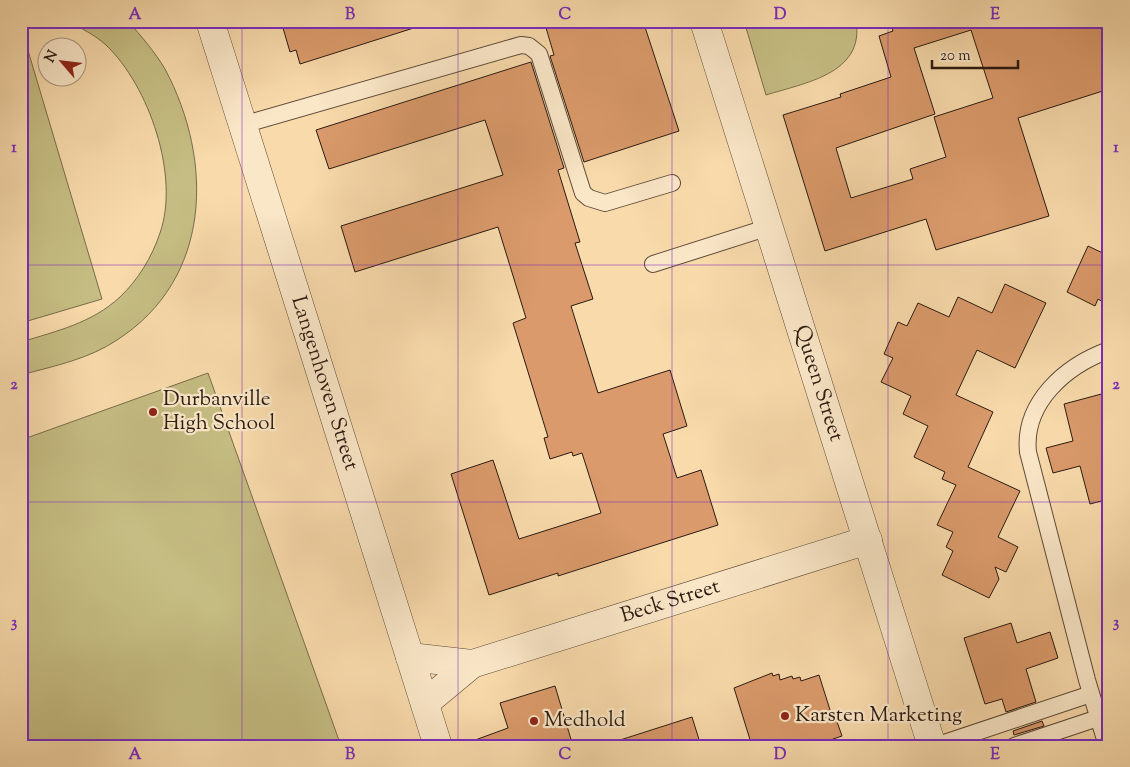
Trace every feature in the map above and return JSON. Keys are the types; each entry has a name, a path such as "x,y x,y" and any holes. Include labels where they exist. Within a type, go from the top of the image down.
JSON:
{"street":[{"name":"Langenhoven Street","path":"210,21 438,746"},
{"name":"Queen Street","path":"704,21 934,746"},
{"name":"Beck Street","path":"425,703 472,664 868,540"},
{"name":"Beck Street","path":"410,657 472,664"}],"lane":[{"path":"242,125 521,45 529,46 539,54 583,193 589,198 605,203 672,182"},
{"path":"653,264 769,227"},
{"path":"1107,746 1103,713 1091,694 1028,452 1027,438 1035,410 1056,382 1109,350"},
{"path":"934,746 1091,694"},
{"path":"1014,746 1103,713"}],"shaded area":[{"path":"67,21 128,21 148,44 165,69 181,105 192,142 196,179 195,216 187,252 171,285 148,315 106,347 71,361 21,375 21,342 86,320 109,306 127,290 144,268 153,251 160,233 165,210 166,185 163,159 157,133 147,107 135,84 106,45 93,35"},
{"path":"744,21 856,21 856,39 851,53 841,65 829,73 797,86 766,95"},
{"path":"21,27 102,299 21,323"},
{"path":"208,373 341,746 21,746 21,440"}],"building":[{"path":"281,21 419,21 420,26 300,64 296,50 290,52"},
{"path":"544,21 643,21 679,131 584,162 550,56 554,55"},
{"path":"890,21 981,21 982,26 997,21 1109,21 1109,89 1018,118 1049,216 936,250 926,219 825,251 783,115 841,97 840,94 891,77 879,36 893,31","holes":["971,30 993,98 934,117 946,157 910,169 913,179 851,198 836,148 935,114 914,48"]},
{"path":"531,62 564,168 558,170 580,242 575,243 593,299 571,306 598,393 670,370 687,426 663,434 677,478 701,470 718,525 558,576 558,573 489,595 451,474 493,460 519,539 601,513 582,453 573,456 572,452 550,459 544,438 548,437 513,323 526,318 498,227 355,272 341,226 503,175 485,120 329,169 316,130"},
{"path":"1088,246 1109,256 1109,289 1103,302 1098,299 1095,306 1067,292"},
{"path":"1005,284 1046,303 1015,368 977,350 956,395 993,412 968,467 1020,491 998,537 1018,547 1006,572 995,567 999,579 989,598 942,575 953,551 946,547 953,532 937,525 956,485 942,479 945,472 914,457 928,426 903,414 911,396 881,382 893,358 884,354 898,322 907,326 918,303 949,317 958,297 992,313"},
{"path":"1109,392 1109,499 1090,504 1080,466 1053,473 1046,448 1073,441 1064,404"},
{"path":"1011,623 1017,643 1050,632 1058,658 1026,669 1036,702 1006,712 1002,699 985,704 964,638"},
{"path":"772,673 773,676 779,674 780,680 792,676 793,679 800,677 801,681 819,675 831,713 834,713 842,736 813,746 752,746 734,688"},
{"name":"Medhold","path":"555,686 573,746 468,746 467,743 508,728 500,703"},
{"path":"692,717 701,746 618,746 617,741"},
{"path":"1042,721 1044,726 1014,735 1013,731"}],"place":[{"name":"Durbanville High School","path":"153,412"},
{"name":"Karsten Marketing","path":"785,716"},
{"name":"Medhold","path":"534,721"}]}
